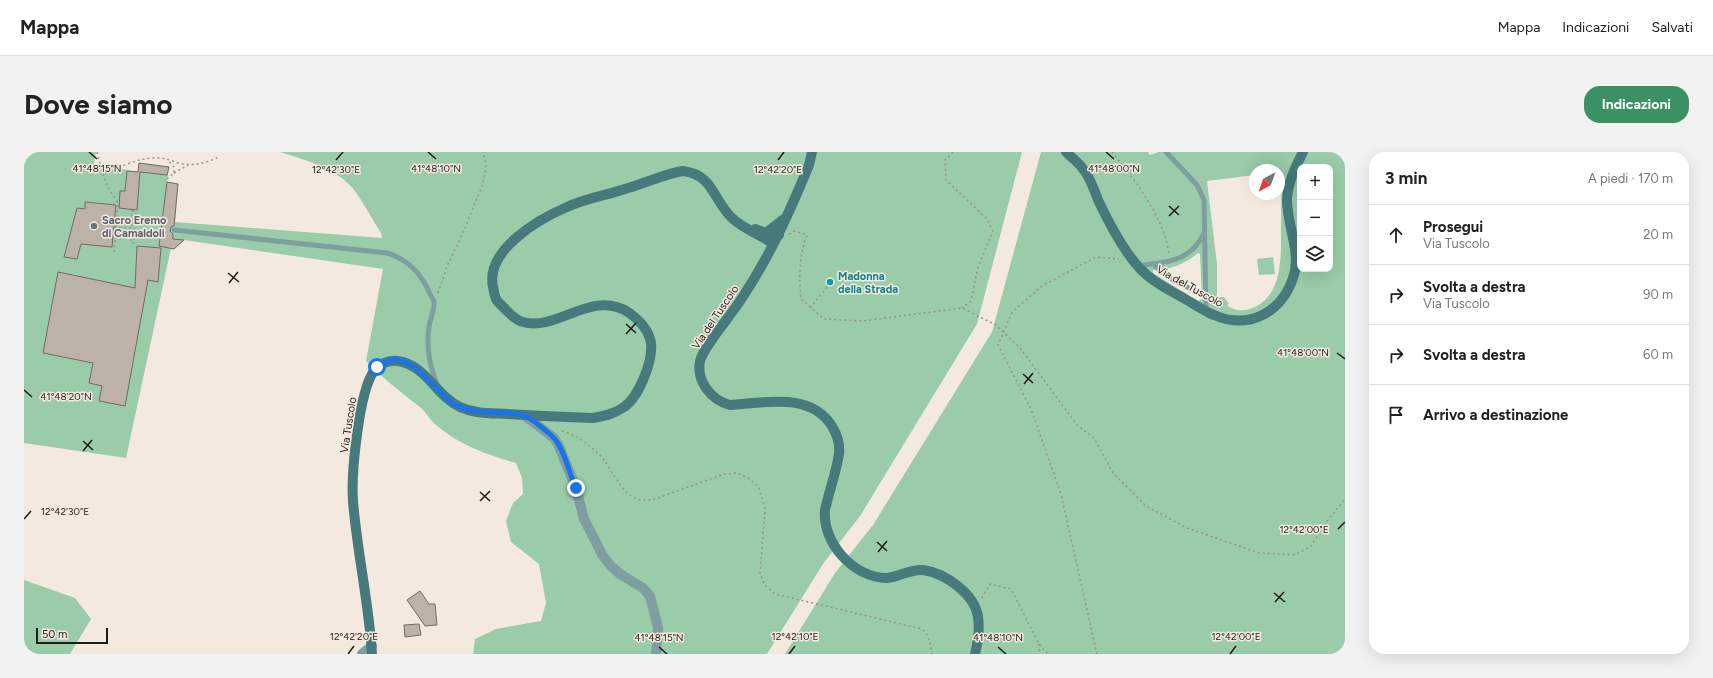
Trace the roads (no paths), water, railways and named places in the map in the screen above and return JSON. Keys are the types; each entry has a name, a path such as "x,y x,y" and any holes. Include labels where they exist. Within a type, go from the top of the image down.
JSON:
{"street":[{"name":"Via del Tuscolo","path":"812,152 809,165 778,238 742,299 702,356 700,370 703,383 707,390 718,400 730,405 774,401 802,404 821,412 836,432 838,442 839,453 825,510 824,520 827,532 841,556 865,573 876,576 886,578 898,576 909,571 923,570 948,580 960,589 976,608 979,625 975,654"},
{"name":"Via del Tuscolo","path":"1066,152 1084,170 1106,216 1135,263 1146,276 1163,288 1206,310 1226,319 1240,321 1254,319 1267,313 1279,303 1294,278 1296,265 1294,240 1287,201 1290,179 1303,152"},
{"name":"Via Tuscolo","path":"372,650 354,510 353,472 360,417 368,382 374,370 381,364 390,361 400,361 410,364 420,371 450,401 469,410 524,415 593,418 604,416 619,410 632,400 638,392 649,360 651,342 644,327 627,312 616,307 603,305 591,307 543,323 523,322 510,313 496,298 491,279 496,261 510,244 538,221 568,206 683,171 692,172 700,176 708,183 724,209 734,220 744,226"},
{"path":"744,226 766,233 779,224 788,214"},
{"path":"744,226 769,241 778,238"},
{"path":"744,226 759,238 768,255"},
{"path":"524,415 554,438 558,444 576,488 584,519 603,556 620,574 648,592 658,625 656,654"},
{"path":"362,654 372,650"}],"lane":[{"path":"1166,152 1190,176 1201,192 1205,206 1206,310"},
{"path":"174,230 387,253 396,256 415,269 427,285 434,303 429,328 428,345 434,376 438,387 450,401"},
{"path":"1135,263 1154,264 1170,262 1194,249 1200,242 1205,231"},
{"path":"1154,264 1164,274 1180,284 1206,294"}],"place":[{"name":"Sacro Eremo di Camaldoli","path":"94,226"},
{"name":"Madonna della Strada","path":"830,282"}]}
